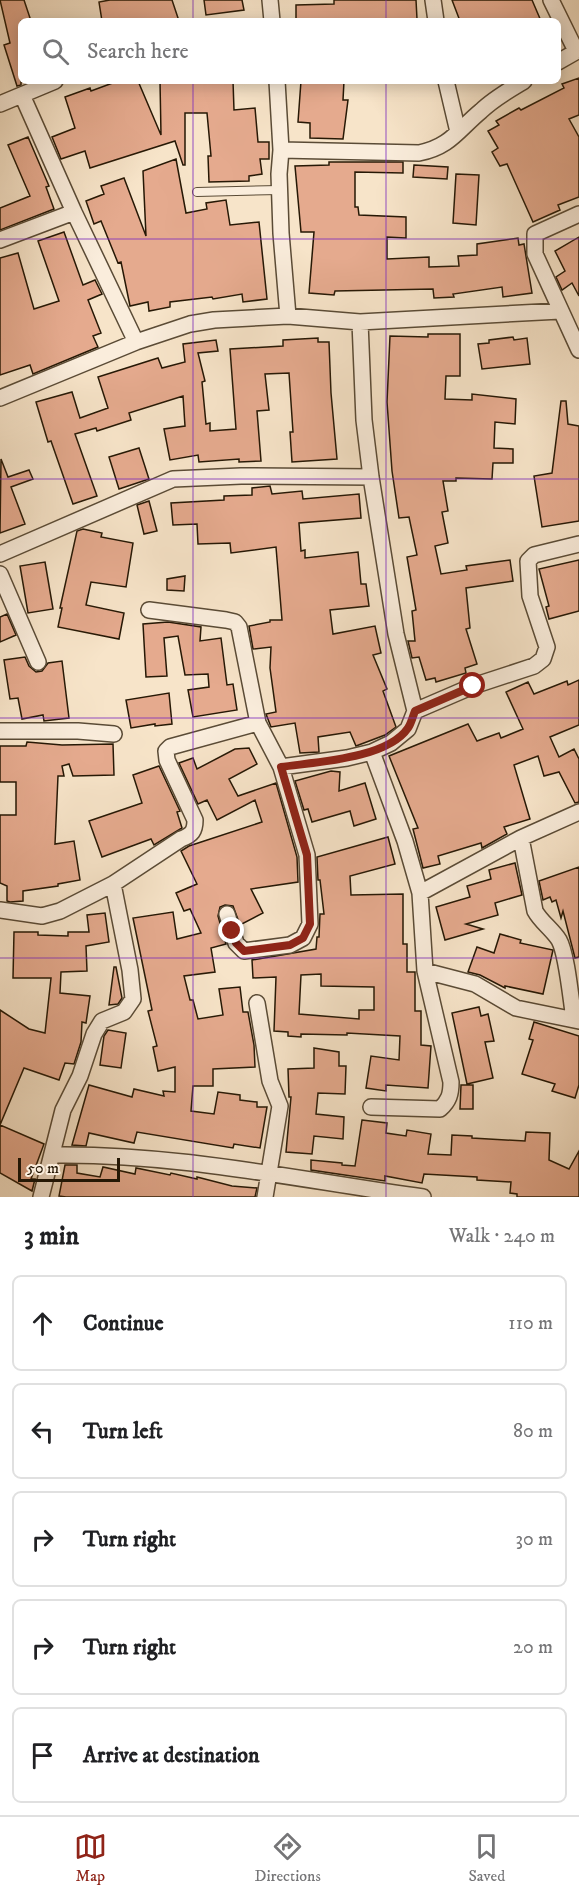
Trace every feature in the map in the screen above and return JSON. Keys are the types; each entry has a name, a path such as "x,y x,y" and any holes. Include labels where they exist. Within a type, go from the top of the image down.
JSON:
{"street":[{"path":"270,0 272,18"},
{"path":"433,0 436,18"},
{"path":"551,0 561,18"},
{"path":"561,19 578,50 561,60"},
{"path":"0,104 48,84"},
{"path":"277,84 279,190 288,316"},
{"path":"447,84 458,132"},
{"path":"280,150 419,153 434,150 446,144 482,110 520,84"},
{"path":"22,95 74,212 136,342"},
{"path":"0,240 74,212"},
{"path":"579,213 536,234 535,254 579,350"},
{"path":"0,398 136,342 190,324 214,320 288,316 360,322 561,311"},
{"path":"281,767 347,758 372,752 391,743 408,729 415,711 396,634 371,477 364,420 360,322"},
{"path":"0,554 173,479 230,476 371,477"},
{"path":"415,711 473,686 534,666 543,659 546,647 530,596 528,561 534,555 579,544"},
{"path":"0,574 38,662"},
{"path":"148,610 235,622 239,627 258,723 281,767 307,855 310,924 303,938 290,945 244,951 236,943 227,914"},
{"path":"1,913 42,916 60,911 113,884 190,836 195,830 195,820 167,760 166,751 170,747 258,723"},
{"path":"0,731 78,731 114,734"},
{"path":"371,1107 440,1109 447,1103 451,1094 451,1082 425,971 420,893 405,841 372,752"},
{"path":"420,893 521,838 579,812"},
{"path":"425,971 475,984 516,1008 577,1020 559,941 535,911 521,838"},
{"path":"41,1197 63,1110 80,1076 94,1034 102,1021 124,1012 133,999 130,969 113,884"},
{"path":"257,1003 270,1081 280,1106 265,1197"},
{"path":"52,1155 116,1155 160,1159 252,1170 423,1197"}],"lane":[{"path":"197,192 279,190"}],"building":[{"path":"0,0 24,0 30,18 18,18 18,84 21,85 17,86 4,45 10,43"},
{"path":"172,0 178,18 102,18 99,2"},
{"path":"204,0 242,0 244,10 206,15"},
{"path":"334,0 416,0 417,18 296,18 296,5 334,4"},
{"path":"452,0 532,0 540,18 459,18"},
{"path":"579,78 579,115 569,119 579,137 579,197 558,205 560,210 533,222 507,164 500,166 492,152 498,148 488,131 499,125 496,121 564,88 562,84"},
{"path":"110,84 139,84 161,135 160,84 233,84 234,110 255,108 258,142 269,142 269,159 260,159 262,174 249,176 249,181 209,182 208,156 211,156 207,113 185,113 185,165 183,165 175,141 90,168 85,151 61,159 52,137 75,128 65,97 90,88 91,91"},
{"path":"301,84 344,84 343,100 348,100 343,139 310,138 310,123 298,122"},
{"path":"28,137 49,186 46,187 54,209 0,230 0,208 30,196 8,145"},
{"path":"176,159 186,213 207,209 206,203 226,200 230,225 259,222 267,299 243,302 242,294 170,302 170,307 149,311 148,302 130,306 121,262 118,263 101,221 94,224 86,201 104,194 101,186 124,178 146,236 143,171"},
{"path":"329,162 403,162 403,173 355,172 355,207 358,207 359,215 406,217 406,238 387,237 387,259 429,257 429,267 459,266 458,256 477,255 477,244 518,238 519,245 524,244 532,293 503,297 502,287 453,294 454,297 434,298 433,289 335,291 334,295 309,293 314,232 301,232 295,166 329,165"},
{"path":"414,165 448,167 447,179 413,177"},
{"path":"456,174 479,175 476,225 453,223"},
{"path":"64,232 83,285 95,280 102,294 88,300 101,333 93,336 98,347 33,374 30,365 0,375 0,258 18,253 34,309 59,301 38,241"},
{"path":"579,237 579,296 572,283 562,290 556,277 565,271 555,251"},
{"path":"428,334 460,334 460,376 446,376 445,399 472,400 472,394 516,399 515,424 495,422 494,448 513,449 513,463 493,463 492,479 456,478 456,481 443,481 448,511 442,512 448,543 435,546 441,574 467,570 466,566 510,560 513,581 466,588 470,628 466,629 477,664 465,668 466,673 436,682 435,678 426,680 419,657 412,658 408,641 415,641 412,611 416,610 407,557 417,555 409,517 399,518 392,471 387,402 390,336 428,337"},
{"path":"513,337 514,340 527,338 530,364 482,369 478,344"},
{"path":"318,338 318,342 329,342 337,459 292,462 290,432 293,432 289,373 265,374 269,410 257,411 261,461 239,462 239,459 199,462 198,455 170,460 164,429 185,426 183,396 129,413 131,420 97,431 96,428 75,434 97,496 73,504 51,441 48,442 36,402 72,392 80,418 108,408 98,377 158,358 162,368 185,362 183,344 216,340 218,351 198,353 205,381 202,382 206,424 210,423 210,431 236,429 230,349 283,346 283,340"},
{"path":"561,401 566,401 568,424 579,426 579,521 542,527 534,476 552,473"},
{"path":"139,448 149,479 119,489 109,457"},
{"path":"1,459 8,477 29,470 33,479 11,487 25,524 0,533"},
{"path":"270,486 272,494 302,491 303,499 359,494 361,518 299,523 301,551 305,550 305,558 358,552 361,584 366,584 369,606 330,610 333,634 375,626 381,653 373,655 387,689 383,691 396,727 385,735 356,746 350,732 318,737 319,752 300,753 295,723 271,727 266,714 276,712 270,668 271,647 253,649 249,626 270,622 270,620 282,620 276,547 231,553 230,543 198,544 197,524 173,525 171,503 224,500 224,496 252,495 252,488"},
{"path":"149,501 157,531 144,534 137,505"},
{"path":"83,529 102,533 101,537 133,543 126,587 91,582 86,605 124,613 119,639 58,627 77,531"},
{"path":"579,560 579,611 549,619 546,607 549,606 539,569"},
{"path":"45,562 53,609 28,613 20,566"},
{"path":"185,576 184,591 167,590 167,579"},
{"path":"7,614 16,635 0,642 0,617"},
{"path":"168,622 201,627 200,641 221,638 227,685 233,684 237,710 193,717 188,690 209,687 208,674 185,675 178,636 164,638 167,676 146,677 143,624"},
{"path":"25,657 29,666 36,672 42,671 48,663 62,661 69,718 44,721 43,715 22,719 18,698 10,699 4,660"},
{"path":"579,680 579,725 550,737 559,757 574,749 579,759 579,802 575,803 559,772 544,776 538,756 514,765 530,819 504,827 507,834 482,848 481,843 438,856 440,864 423,868 413,829 418,828 389,756 468,724 477,741 499,733 501,738 523,729 506,692 528,682 534,694 567,681 568,685"},
{"path":"169,693 172,724 131,728 126,700"},
{"path":"27,742 62,745 113,744 114,775 73,776 69,764 62,766 64,776 58,776 55,844 74,841 80,880 23,891 23,901 10,902 7,901 7,886 0,883 0,815 16,815 16,782 0,782 0,746 26,746"},
{"path":"249,748 257,764 229,779 238,796 276,783 297,857 298,882 251,889 263,913 240,925 233,906 220,907 218,916 226,944 211,948 215,972 184,976 198,1019 223,1015 219,989 240,987 243,1012 248,1012 254,1045 255,1067 213,1069 213,1086 193,1086 191,1111 214,1114 218,1092 240,1095 240,1100 257,1102 257,1107 267,1107 260,1148 234,1144 233,1148 137,1132 134,1143 89,1133 86,1146 72,1145 89,1085 132,1097 134,1089 164,1096 163,1091 175,1092 175,1067 158,1071 153,1047 157,1046 148,1011 152,1010 133,918 173,912 177,939 201,933 190,909 184,911 176,893 197,884 181,851 189,846 262,822 255,800 217,820 207,800 198,804 179,763 193,758 197,769 235,749"},
{"path":"159,766 180,811 177,812 182,828 154,845 151,839 102,857 89,821 142,803 133,775"},
{"path":"331,771 340,772 339,791 365,783 376,819 354,826 350,811 312,822 308,809 304,810 295,781"},
{"path":"388,837 395,864 350,876 351,895 403,894 403,944 407,944 407,972 415,972 415,1011 421,1011 421,1045 431,1046 428,1088 386,1085 386,1091 366,1088 371,1056 399,1060 400,1036 347,1033 347,1035 301,1034 301,1037 288,1036 288,1032 274,1031 276,977 253,978 252,960 316,949 320,914 324,914 320,880 318,880 317,857","holes":["321,974 321,986 374,987 374,1010 359,1010 359,1019 299,1014 301,975"]},
{"path":"515,863 522,895 495,903 498,915 466,924 483,929 445,940 436,907 470,897 467,886 491,879 489,870"},
{"path":"579,867 579,957 575,958 563,911 561,918 556,900 552,902 550,897 543,900 539,881"},
{"path":"105,913 109,942 86,946 87,971 61,972 60,993 90,996 86,1023 82,1022 81,1042 74,1064 65,1063 59,1080 24,1068 0,1125 0,1010 29,1029 45,1033 51,978 13,978 14,932 68,936 68,932 89,932 87,915"},
{"path":"500,934 521,940 520,943 553,950 543,994 505,986 505,988 480,975 468,972 477,947 494,953"},
{"path":"114,967 116,967 122,998 118,1004 109,1005"},
{"path":"479,1007 481,1016 488,1014 494,1041 485,1042 493,1078 467,1084 452,1013"},
{"path":"534,1022 579,1036 579,1085 575,1098 552,1091 555,1084 522,1074 533,1040 529,1039"},
{"path":"108,1030 126,1033 121,1068 100,1065 104,1036"},
{"path":"314,1048 339,1052 339,1066 346,1066 345,1094 318,1093 316,1114 344,1117 343,1139 314,1136 312,1154 286,1152 291,1097 289,1097 288,1069 314,1068"},
{"path":"461,1085 473,1085 473,1109 460,1109"},
{"path":"362,1120 387,1123 386,1133 406,1136 407,1130 431,1134 428,1154 451,1155 452,1135 525,1141 526,1132 550,1133 549,1160 569,1169 579,1151 579,1197 517,1197 517,1194 510,1193 511,1182 477,1180 477,1177 424,1174 422,1183 385,1176 385,1181 311,1170 311,1160 355,1166"},
{"path":"0,1125 44,1144 31,1179 35,1179 32,1191 0,1173"},
{"path":"65,1165 77,1165 77,1173 100,1177 103,1167 135,1174 136,1168 197,1179 197,1177 232,1186 257,1188 255,1197 66,1197 59,1196"}],"route":[{"path":"232,931 236,943 244,951 290,945 303,938 310,924 307,855 281,767 347,758 372,752 391,743 408,729 415,711 473,686"}]}
